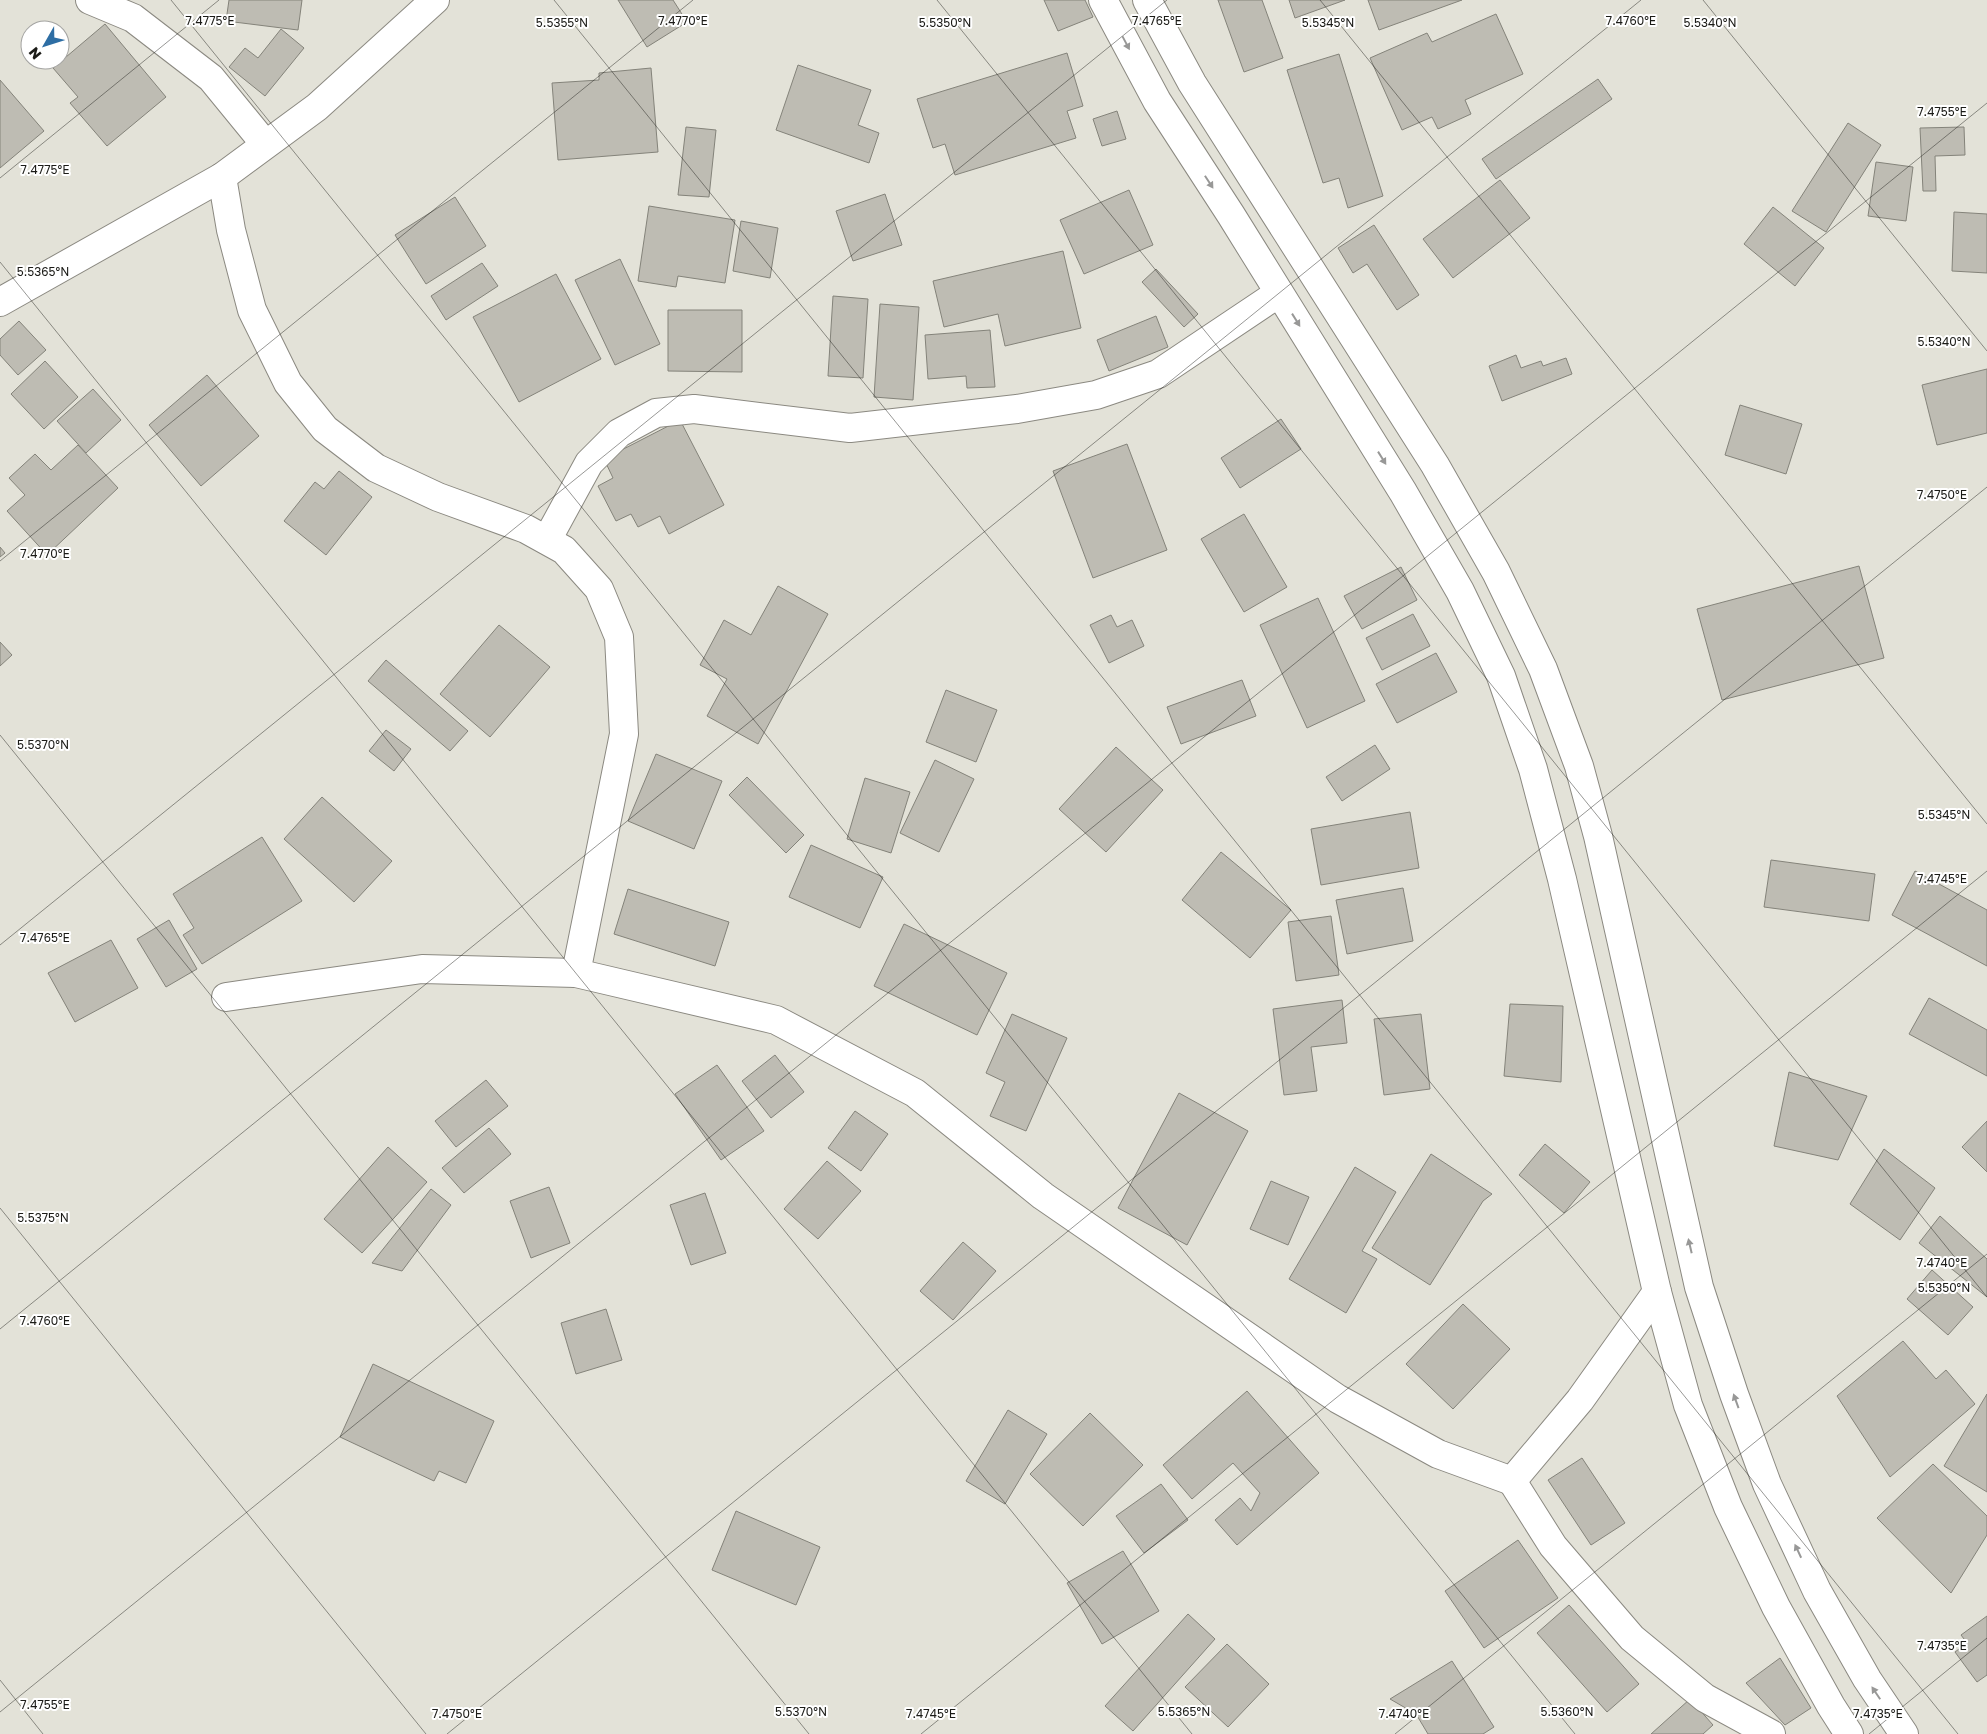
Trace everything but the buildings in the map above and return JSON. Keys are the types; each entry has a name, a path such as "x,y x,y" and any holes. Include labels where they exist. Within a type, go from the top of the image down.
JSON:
{"street":[{"path":"90,0 133,18 211,78 265,144"},
{"path":"0,302 222,177 317,107 435,0"},
{"path":"1103,0 1157,101 1404,492 1460,591 1501,676 1533,770 1562,879 1657,1292 1688,1405 1728,1507 1776,1607 1831,1706 1849,1734"},
{"path":"1147,0 1192,83 1435,466 1496,572 1544,669 1579,766 1595,827 1699,1287 1734,1394 1767,1484 1817,1591 1867,1679 1904,1734"},
{"path":"222,177 231,230 252,310 288,383 325,429 376,468 438,496 526,529 547,540 564,550 599,589 619,637 624,734 576,972"},
{"path":"547,540 589,463 619,433 656,413 694,409 850,428 1017,409 1096,395 1158,374 1279,293"},
{"path":"226,997 422,969 576,972 776,1020 915,1093 1044,1196 1338,1400 1438,1454 1512,1481 1552,1546 1632,1638 1705,1698 1771,1734"},
{"path":"1512,1481 1580,1400 1657,1292"}]}
